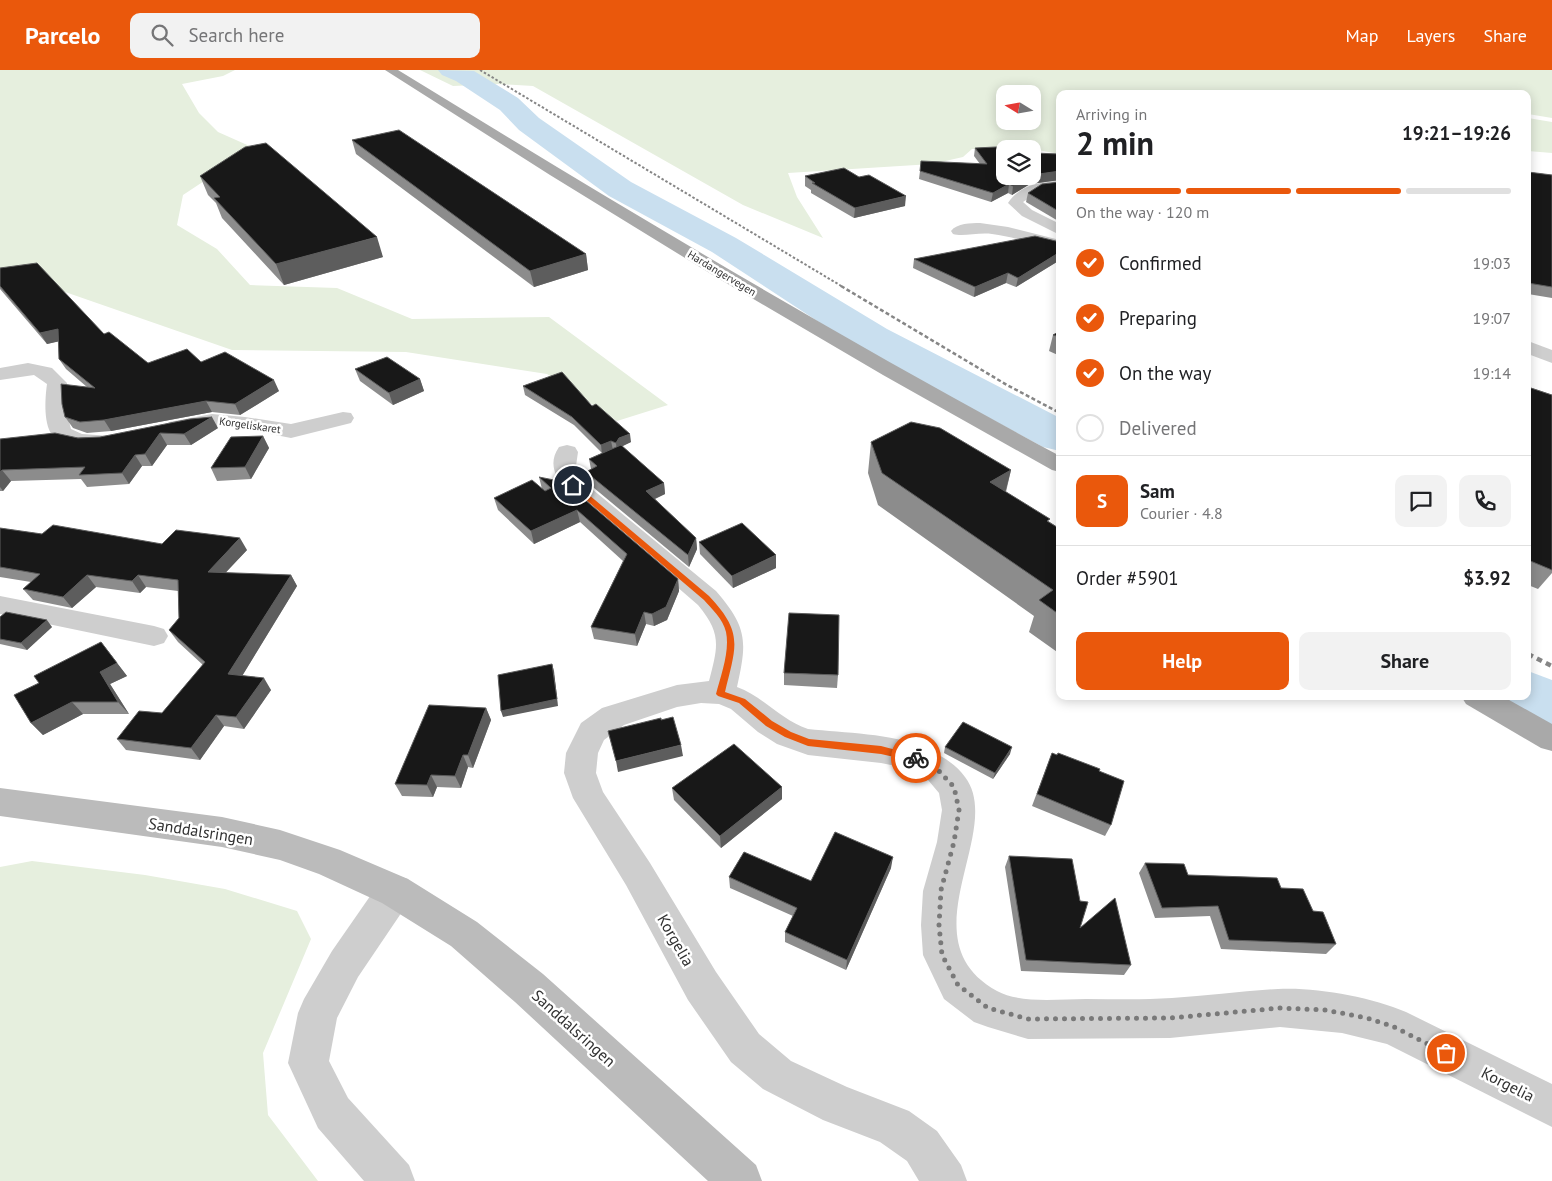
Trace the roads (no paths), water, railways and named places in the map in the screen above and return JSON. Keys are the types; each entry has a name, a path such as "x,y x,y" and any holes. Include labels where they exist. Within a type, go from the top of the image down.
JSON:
{"main road":[{"name":"Hardangervegen","path":"390,70 716,269 884,368 1056,463"},
{"path":"1483,700 1552,739"},
{"name":"Sanddalsringen","path":"0,802 222,832 280,844 328,861 395,891 464,934 529,988 740,1181"}],"street":[{"path":"1056,185 1025,191 1017,201 1017,206 1056,228"},
{"path":"959,231 970,227 985,227 1056,244"},
{"path":"1531,348 1552,357"},
{"path":"0,374 33,369 46,372 57,384 55,406 60,432 71,438 87,442 120,438"},
{"name":"Korgeliskaret","path":"157,431 212,420 245,423 291,431 344,418"},
{"path":"567,452 563,463 564,473 573,485 707,598 722,614 730,632 730,654 721,694"},
{"path":"0,605 154,636"},
{"name":"Korgelia","path":"946,1181 922,1146 894,1126 838,1106 777,1075 745,1048 702,986 638,874 589,798 580,773 582,753 592,732 613,716 677,696 701,692 721,694 742,701 769,723 788,735 808,742 881,750 913,757 939,771 954,787 959,810 954,842 941,890 939,925 942,955 958,985 988,1008 1028,1019 1170,1018 1280,1008 1342,1013 1392,1026 1552,1106"},
{"path":"393,1181 333,1113 308,1063 318,1012 345,964 395,891"}],"waterway":[{"path":"450,70 465,76 509,104 529,124 620,189 724,245 872,338 1056,435"},
{"path":"1531,698 1552,709"}],"railway":[{"path":"480,70 843,287"},
{"path":"841,286 1007,385 1056,411"},
{"path":"1531,656 1552,666"}]}
